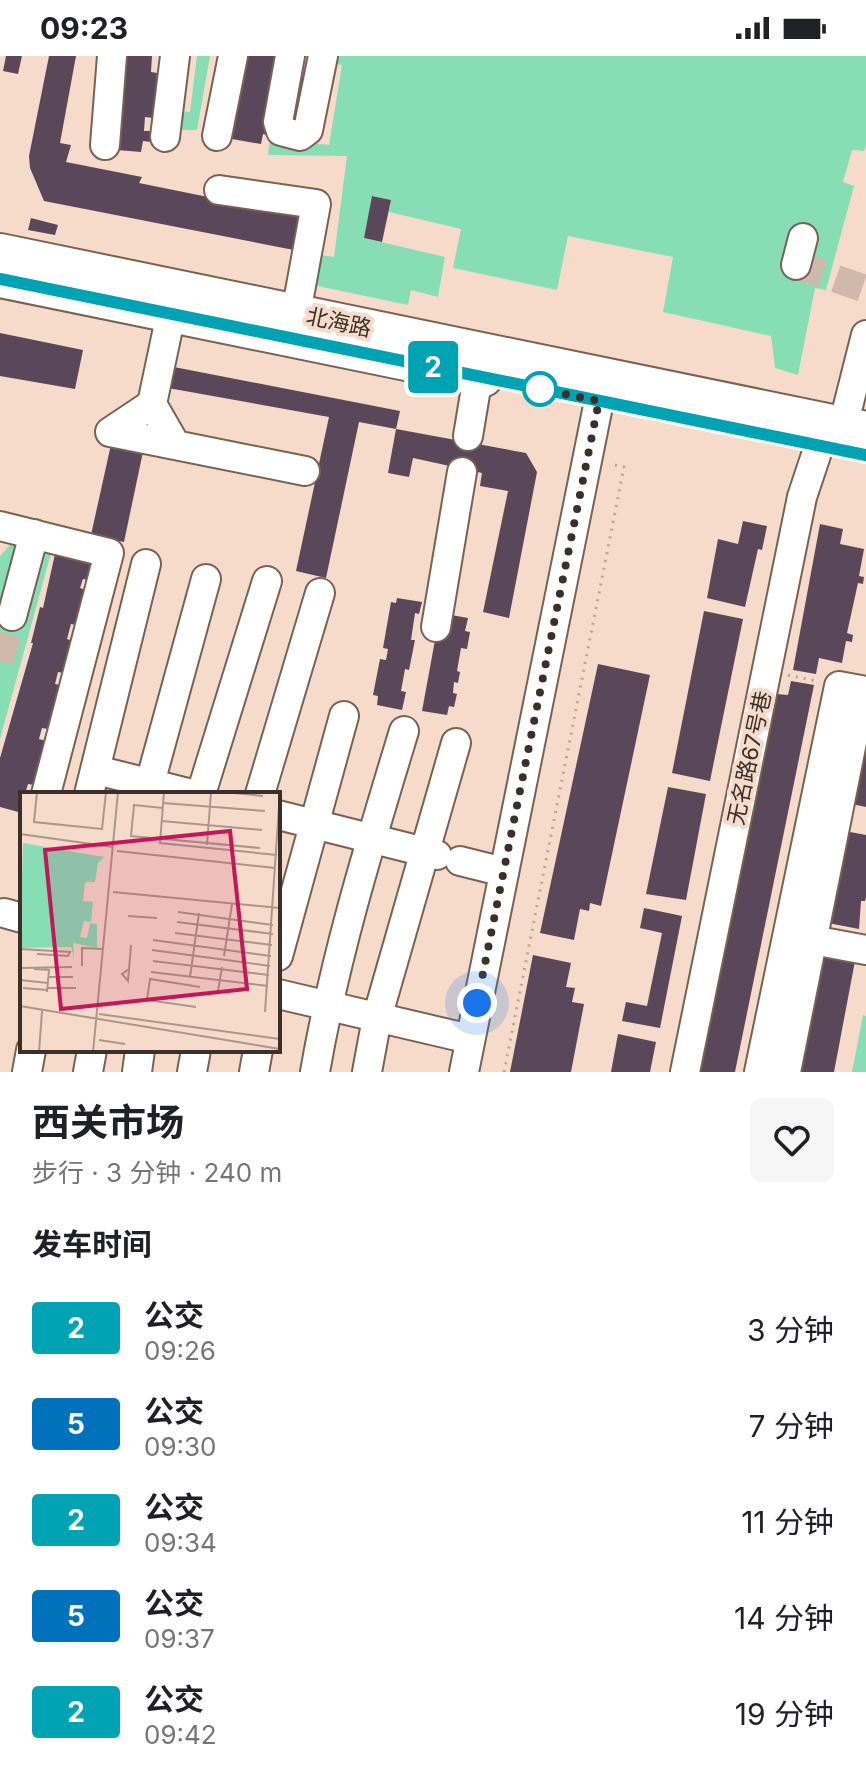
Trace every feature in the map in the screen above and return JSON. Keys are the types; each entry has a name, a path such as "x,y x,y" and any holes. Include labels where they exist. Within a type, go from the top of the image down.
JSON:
{"main road":[{"name":"北海路","path":"0,252 296,313 842,434 866,455"},
{"name":"北海路","path":"0,279 599,401 842,434"}],"street":[{"path":"105,145 112,56"},
{"path":"165,137 175,56"},
{"path":"217,136 233,56"},
{"path":"290,56 278,122 281,131 300,136 308,130 323,56"},
{"path":"219,190 316,204 296,313"},
{"path":"171,314 152,404 175,444"},
{"name":"无名路67号巷","path":"685,1072 802,497 842,434 866,335"},
{"path":"468,436 478,376"},
{"path":"464,1072 599,401"},
{"path":"152,404 110,432 305,471"},
{"path":"436,627 462,472"},
{"path":"0,526 109,553 47,792"},
{"path":"12,616 34,534"},
{"path":"146,564 92,782 177,792"},
{"path":"148,788 206,579"},
{"path":"202,792 267,581"},
{"path":"261,792 320,593"},
{"path":"759,1072 799,938 858,689"},
{"path":"280,948 344,716"},
{"path":"315,1072 326,1007 404,731"},
{"path":"367,1072 377,1018 441,856 456,743"},
{"path":"280,816 504,872"},
{"path":"799,938 866,950"},
{"path":"786,1072 799,938"},
{"path":"280,995 470,1039"},
{"path":"27,1072 31,1052"},
{"path":"88,1072 92,1052"},
{"path":"137,1072 140,1052"},
{"path":"192,1072 196,1052"},
{"path":"254,1072 258,1052"}],"path":[{"path":"504,1072 624,467 587,459"},
{"path":"767,671 858,689"}],"green space":[{"path":"197,56 210,56 197,130 180,130 176,111 190,112"},
{"path":"327,56 866,56 866,145 864,151 852,150 843,182 854,186 826,290 815,288 798,375 775,368 771,336 663,312 673,257 568,236 557,290 453,268 461,229 389,212 391,200 373,196 364,238 445,257 438,297 411,290 408,305 308,284 314,254 334,257 347,156 268,155 270,138 329,145 342,65 326,62"},
{"path":"22,539 53,546 0,739 0,556 10,545"},
{"path":"863,1015 866,1016 866,1072 852,1072"}],"building":[{"path":"6,56 22,56 18,74 3,71"},
{"path":"49,56 76,56 60,143 71,145 66,162 142,177 139,183 307,217 299,251 44,201 30,168 29,156"},
{"path":"124,56 152,56 151,72 157,73 153,118 145,117 144,131 152,131 151,142 143,141 141,152 117,150"},
{"path":"242,56 283,56 267,135 263,134 261,144 232,139 235,121 230,120"},
{"path":"372,196 391,200 382,242 364,238"},
{"path":"31,218 58,225 55,235 28,230"},
{"path":"0,333 83,350 75,389 0,376"},
{"path":"174,367 400,411 396,429 359,422 326,578 296,571 329,417 168,388"},
{"path":"396,429 526,453 537,472 509,618 483,612 508,491 480,486 482,473 413,458 409,477 388,473"},
{"path":"112,440 144,447 124,542 91,535"},
{"path":"743,521 767,526 762,550 758,549 745,607 707,598 718,539 738,544"},
{"path":"820,524 843,529 840,544 864,549 859,576 864,577 863,584 858,583 847,633 853,635 852,642 846,641 842,663 819,658 816,674 793,670"},
{"path":"60,548 94,558 88,580 83,579 80,588 86,590 76,625 71,624 67,639 73,641 64,673 58,672 55,684 60,685 48,729 42,728 39,739 46,741 34,785 28,784 26,792 20,792 20,812 0,807 0,758 33,643 40,607 43,608 55,554 58,555"},
{"path":"397,598 422,602 419,614 415,613 411,640 415,640 409,670 405,669 401,691 406,692 402,710 377,705 378,696 373,695 380,659 386,660 388,649 383,648 391,602 396,603"},
{"path":"704,611 743,619 710,781 672,773"},
{"path":"440,613 468,618 465,631 470,632 467,649 461,648 458,683 454,682 453,693 457,694 454,707 449,706 447,715 422,711"},
{"path":"598,664 650,675 601,906 590,903 589,911 580,909 574,940 540,933"},
{"path":"791,681 814,685 735,1072 700,1072 777,694 788,695"},
{"path":"866,733 866,807 852,804"},
{"path":"668,787 706,794 686,900 646,894"},
{"path":"845,831 866,835 866,897 865,901 861,901 859,929 828,923"},
{"path":"644,908 682,916 660,1028 622,1021 626,1002 647,1006 662,933 640,928"},
{"path":"820,954 855,961 834,1072 797,1072"},
{"path":"533,955 571,963 566,987 575,988 572,1002 584,1004 571,1072 510,1072"},
{"path":"618,1034 656,1042 650,1072 611,1072"}],"tunnel":[{"path":"796,265 866,289"},
{"path":"0,661 12,616"}],"bus line":[{"name":"2","path":"0,279 866,455"}],"route":[{"path":"477,1003 599,401 540,389"}]}
